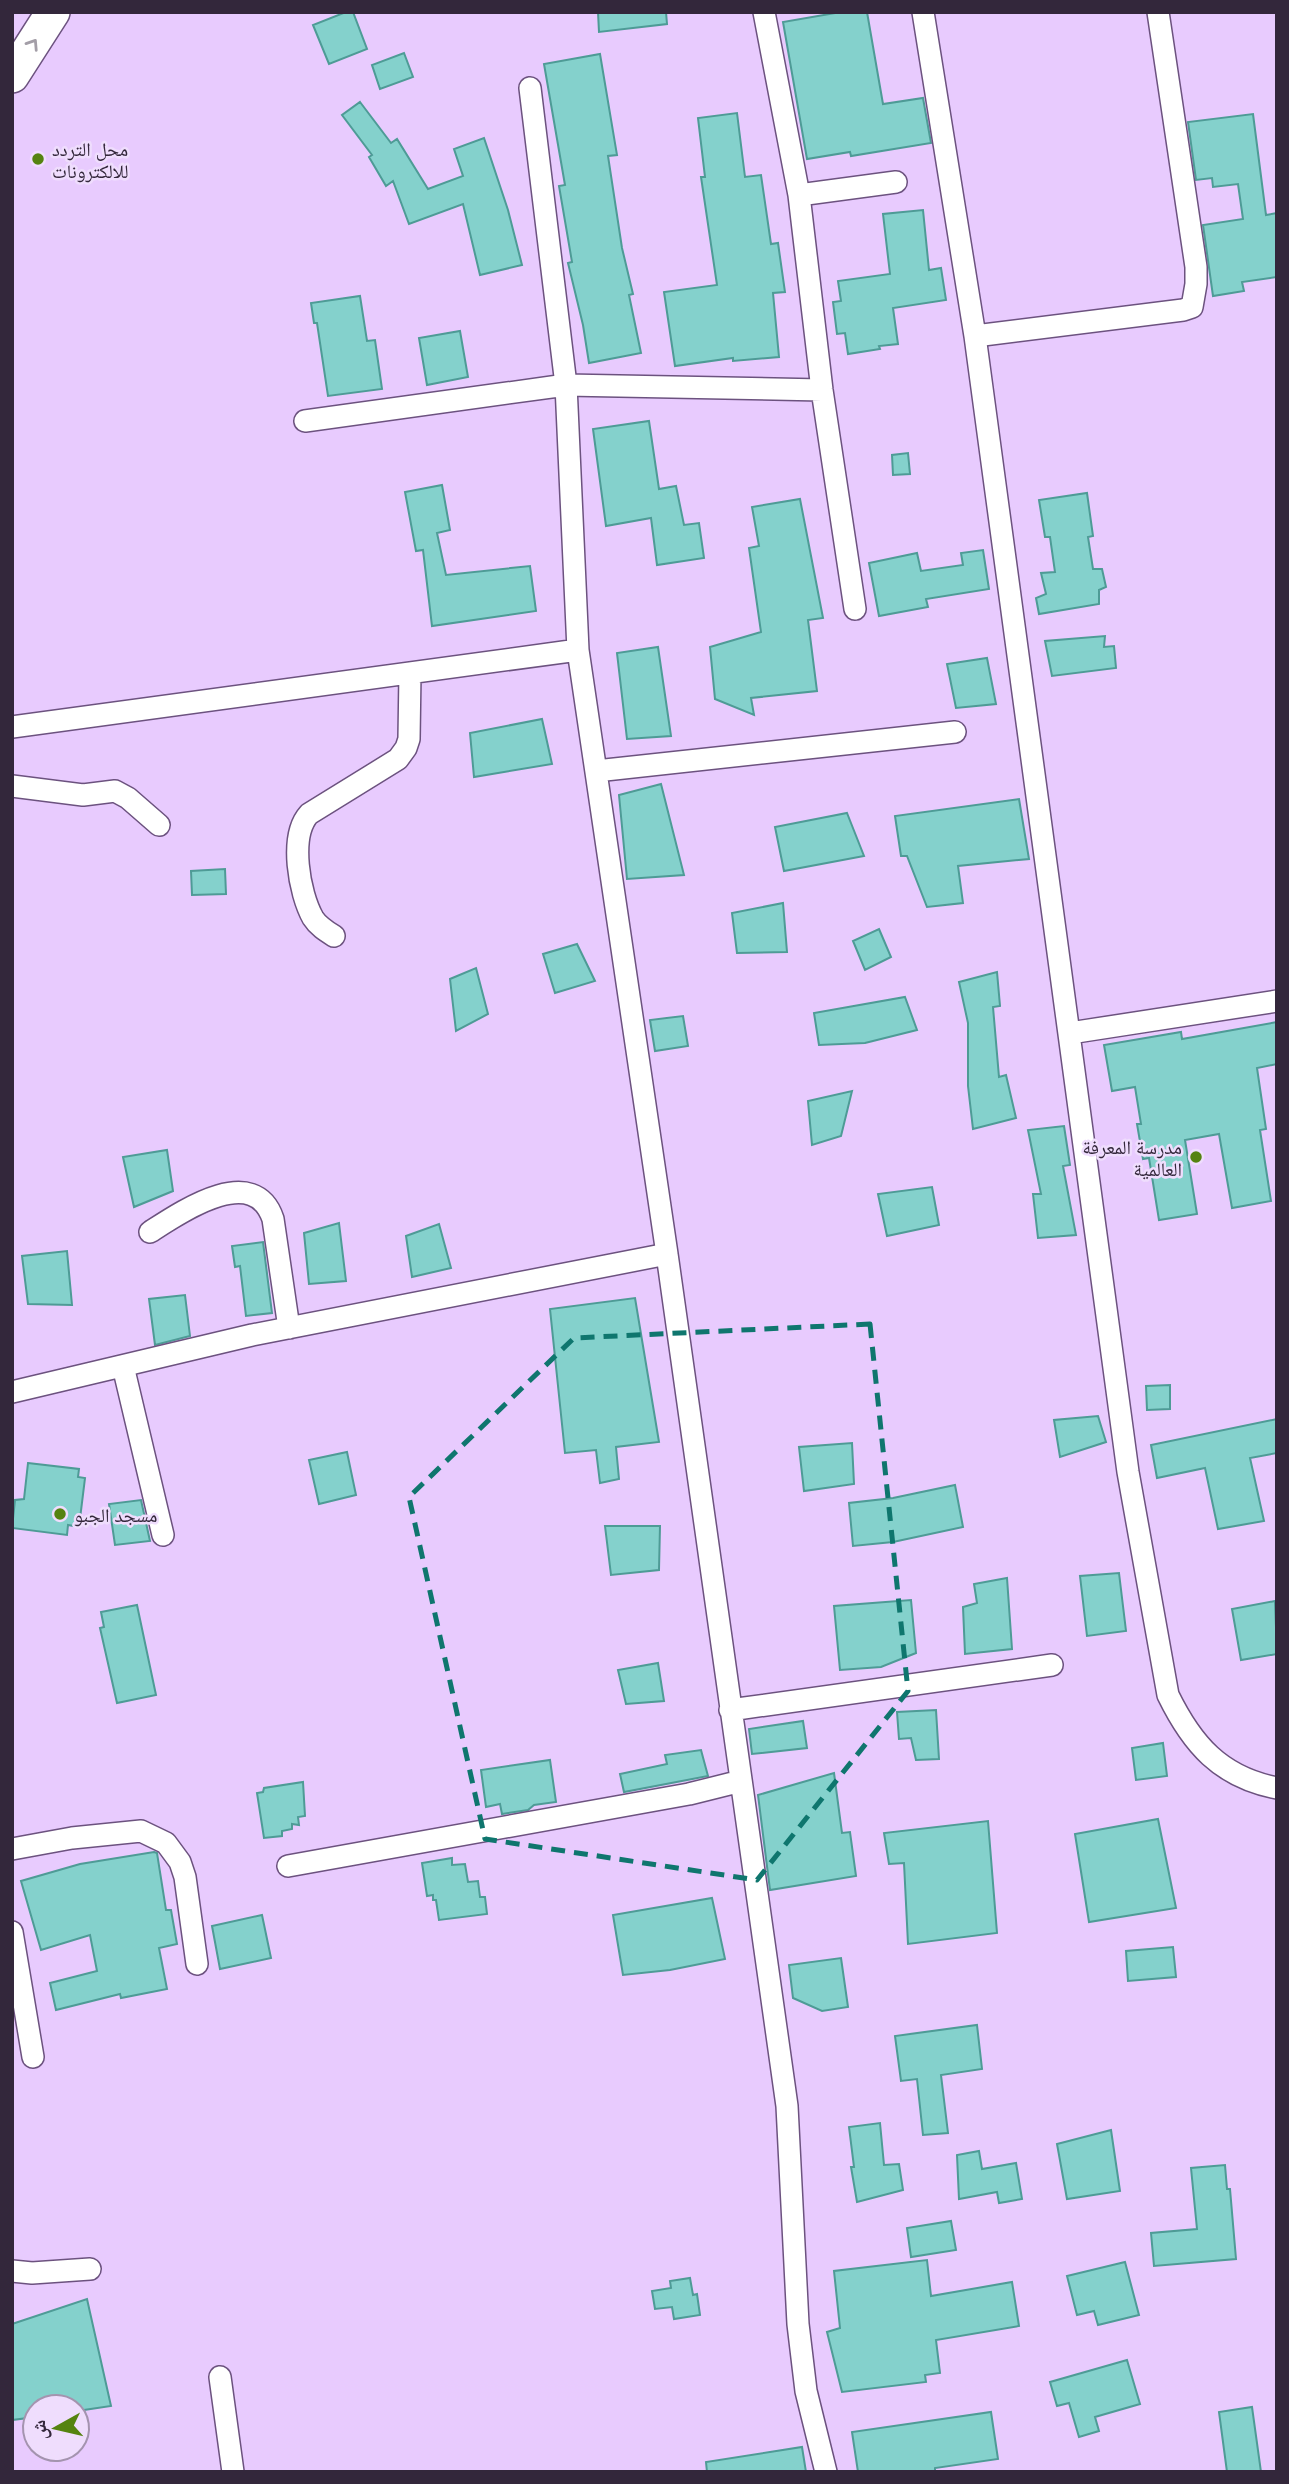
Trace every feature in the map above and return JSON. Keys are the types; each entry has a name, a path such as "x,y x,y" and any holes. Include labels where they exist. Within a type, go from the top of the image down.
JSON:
{"main road":[{"path":"12,76 53,12"}],"street":[{"path":"764,12 799,195 822,390 855,609"},
{"path":"923,12 975,336 1128,1472 1168,1695 1183,1725 1204,1751 1231,1771 1262,1785 1277,1788"},
{"path":"975,336 1192,307 1196,267 1158,12"},
{"path":"530,88 566,385 578,650 667,1254 787,2106 798,2325 806,2391 826,2472"},
{"path":"799,195 896,183"},
{"path":"305,421 566,385 822,390"},
{"path":"12,727 578,650"},
{"path":"334,936 314,920 305,899 298,852 303,821 309,814 398,759 406,748 409,739 410,673"},
{"path":"596,771 956,732"},
{"path":"12,786 83,795 115,791 128,798 159,825"},
{"path":"1070,1033 1277,1001"},
{"path":"150,1232 202,1201 239,1193 249,1193 261,1199 274,1219 289,1328"},
{"path":"12,1392 289,1328 667,1254"},
{"path":"123,1366 163,1535"},
{"path":"730,1710 1052,1665"},
{"path":"288,1866 689,1794 741,1781"},
{"path":"12,1849 141,1831 166,1843 180,1863 185,1877 197,1964"},
{"path":"12,1932 33,2057"},
{"path":"12,2271 32,2273 90,2269"},
{"path":"220,2377 233,2472"}],"highlighted area":[{"path":"870,1324 908,1691 757,1880 485,1839 409,1497 574,1338"}],"building":[{"path":"346,12 353,12 367,49 329,64 313,25"},
{"path":"598,12 666,12 667,24 599,32"},
{"path":"841,12 867,12 883,104 923,98 931,143 851,156 850,152 807,159 783,22"},
{"path":"404,53 413,77 380,89 372,65"},
{"path":"600,54 617,155 608,156 622,248 633,294 629,295 641,353 589,363 568,263 572,262 559,186 565,185 544,64"},
{"path":"360,102 391,143 397,139 428,189 463,176 454,149 484,138 508,210 522,265 480,275 463,204 409,224 393,181 386,186 369,157 372,155 342,115"},
{"path":"737,113 745,177 761,175 771,244 778,243 785,292 773,293 779,357 733,361 733,358 675,366 664,292 717,285 701,177 705,177 698,118"},
{"path":"1253,114 1266,215 1277,213 1277,277 1242,282 1244,291 1213,296 1203,225 1243,219 1238,184 1213,187 1212,178 1196,180 1188,122"},
{"path":"923,210 929,270 941,268 946,300 893,308 898,344 848,354 845,333 837,334 833,302 841,301 838,281 890,274 883,214"},
{"path":"360,296 367,341 375,340 382,389 328,396 317,323 314,323 311,303"},
{"path":"460,331 468,377 427,385 419,338"},
{"path":"649,421 659,489 676,486 684,525 699,523 704,558 657,565 651,518 606,526 593,429"},
{"path":"908,453 910,474 893,475 892,455"},
{"path":"442,485 450,530 437,533 446,575 530,566 536,611 432,626 423,550 416,551 405,492"},
{"path":"1087,493 1093,536 1088,537 1093,569 1102,569 1106,587 1099,590 1099,604 1039,614 1036,598 1046,594 1041,573 1055,572 1050,537 1045,537 1039,500"},
{"path":"800,499 823,618 808,620 817,691 751,698 754,715 715,699 710,647 761,632 749,548 759,546 752,507"},
{"path":"983,550 989,589 926,599 928,607 879,616 869,563 917,553 921,571 963,565 961,553"},
{"path":"1105,636 1104,647 1114,646 1116,668 1052,676 1045,641"},
{"path":"658,647 671,736 627,739 617,653"},
{"path":"987,658 996,704 956,708 947,664"},
{"path":"542,719 552,764 474,777 470,733"},
{"path":"661,784 684,875 627,879 619,795"},
{"path":"1019,799 1029,859 958,866 963,903 927,907 907,856 901,856 895,816"},
{"path":"847,813 864,856 784,871 775,827"},
{"path":"225,869 226,894 192,895 191,871"},
{"path":"783,903 787,952 737,953 732,913"},
{"path":"879,929 891,957 865,970 853,941"},
{"path":"577,944 595,981 555,993 543,954"},
{"path":"476,968 488,1014 456,1031 450,979"},
{"path":"997,972 1000,1006 993,1007 999,1077 1006,1075 1016,1118 973,1129 968,1086 968,1023 959,982"},
{"path":"905,997 917,1030 865,1043 819,1045 814,1013"},
{"path":"683,1016 688,1046 655,1051 650,1020"},
{"path":"1277,1022 1277,1064 1257,1068 1266,1129 1260,1130 1271,1201 1232,1208 1219,1134 1185,1140 1197,1214 1159,1220 1149,1158 1143,1159 1135,1087 1112,1091 1104,1045 1181,1032 1182,1039"},
{"path":"852,1091 841,1136 812,1145 808,1101"},
{"path":"1064,1126 1070,1165 1063,1166 1076,1235 1038,1238 1033,1194 1041,1194 1028,1130"},
{"path":"167,1150 173,1191 134,1207 123,1157"},
{"path":"932,1187 939,1225 887,1236 878,1194"},
{"path":"339,1223 346,1281 309,1284 304,1233"},
{"path":"439,1224 451,1268 412,1277 406,1236"},
{"path":"263,1242 272,1313 246,1316 240,1266 235,1267 232,1246"},
{"path":"67,1251 72,1305 28,1304 22,1256"},
{"path":"185,1295 190,1336 155,1345 149,1299"},
{"path":"635,1298 659,1442 616,1447 619,1479 600,1483 596,1450 565,1453 550,1309"},
{"path":"1170,1385 1170,1409 1147,1410 1146,1386"},
{"path":"1098,1416 1106,1442 1060,1457 1054,1420"},
{"path":"1277,1419 1277,1453 1250,1458 1264,1521 1218,1529 1205,1468 1157,1478 1151,1445"},
{"path":"852,1443 854,1484 804,1491 799,1447"},
{"path":"347,1452 356,1495 319,1504 309,1460"},
{"path":"28,1463 79,1469 78,1477 85,1478 79,1527 68,1525 67,1535 12,1528 15,1500 24,1499"},
{"path":"955,1485 963,1527 893,1542 853,1546 849,1503 893,1498"},
{"path":"141,1500 150,1541 115,1545 109,1504"},
{"path":"605,1526 660,1526 659,1570 611,1575"},
{"path":"1119,1573 1126,1631 1087,1636 1080,1576"},
{"path":"1007,1578 1012,1649 965,1654 963,1607 977,1603 974,1584"},
{"path":"911,1600 916,1653 881,1667 840,1670 834,1606"},
{"path":"1275,1601 1277,1654 1241,1660 1232,1609"},
{"path":"137,1605 156,1695 117,1703 100,1628 104,1627 101,1612"},
{"path":"658,1663 664,1701 626,1704 618,1670"},
{"path":"936,1710 939,1759 916,1760 911,1738 899,1739 897,1712"},
{"path":"803,1721 807,1748 752,1754 749,1729"},
{"path":"1163,1743 1167,1776 1136,1780 1132,1748"},
{"path":"701,1750 708,1776 624,1792 620,1774 667,1764 665,1755"},
{"path":"550,1760 556,1802 502,1814 500,1804 486,1807 481,1770"},
{"path":"834,1773 842,1833 850,1832 856,1876 770,1890 758,1795"},
{"path":"303,1782 305,1816 298,1817 299,1825 292,1824 292,1829 282,1831 282,1836 264,1838 257,1793 263,1792 264,1788"},
{"path":"1158,1819 1176,1908 1089,1922 1075,1834"},
{"path":"988,1821 997,1933 908,1944 904,1863 889,1864 884,1833"},
{"path":"157,1853 166,1910 171,1910 177,1944 159,1948 167,1989 121,1998 120,1994 56,2010 50,1983 97,1971 90,1935 41,1950 21,1881 80,1864"},
{"path":"452,1858 452,1865 465,1864 468,1882 478,1881 480,1897 485,1897 487,1914 439,1920 436,1900 433,1900 433,1895 427,1896 422,1863"},
{"path":"712,1898 725,1959 670,1970 623,1975 613,1915"},
{"path":"262,1915 271,1958 220,1969 212,1926"},
{"path":"1173,1947 1176,1977 1128,1981 1126,1951"},
{"path":"841,1958 848,2007 822,2011 793,1998 789,1965"},
{"path":"977,2025 982,2069 941,2075 948,2133 923,2135 917,2079 901,2081 895,2036"},
{"path":"880,2123 884,2165 899,2164 903,2190 857,2202 851,2167 854,2167 849,2127"},
{"path":"1111,2130 1120,2191 1067,2199 1057,2144"},
{"path":"979,2151 982,2169 1016,2163 1022,2199 999,2203 997,2192 959,2199 957,2155"},
{"path":"1225,2165 1227,2189 1230,2189 1236,2259 1154,2266 1151,2233 1197,2229 1191,2168"},
{"path":"951,2221 956,2250 911,2257 907,2228"},
{"path":"927,2260 931,2296 1012,2282 1019,2326 936,2340 940,2373 925,2375 926,2382 842,2392 827,2332 840,2328 834,2271"},
{"path":"1125,2262 1139,2315 1098,2325 1094,2311 1077,2315 1067,2276"},
{"path":"690,2278 693,2295 697,2294 700,2315 674,2319 672,2307 655,2309 652,2291 671,2288 670,2281"},
{"path":"87,2299 111,2406 91,2409 91,2393 21,2393 21,2419 12,2420 12,2324"},
{"path":"1127,2360 1140,2404 1095,2417 1099,2431 1079,2437 1069,2403 1057,2406 1050,2382"},
{"path":"1252,2407 1261,2472 1227,2472 1219,2412"},
{"path":"991,2412 998,2459 935,2468 935,2472 858,2472 852,2432"},
{"path":"802,2447 806,2472 707,2472 706,2462"}],"place":[{"name":"محل التردد للالكترونات","path":"38,159"},
{"name":"مدرسة المعرفة العالمية","path":"1196,1157"},
{"name":"مسجد الجبو","path":"60,1514"}]}
